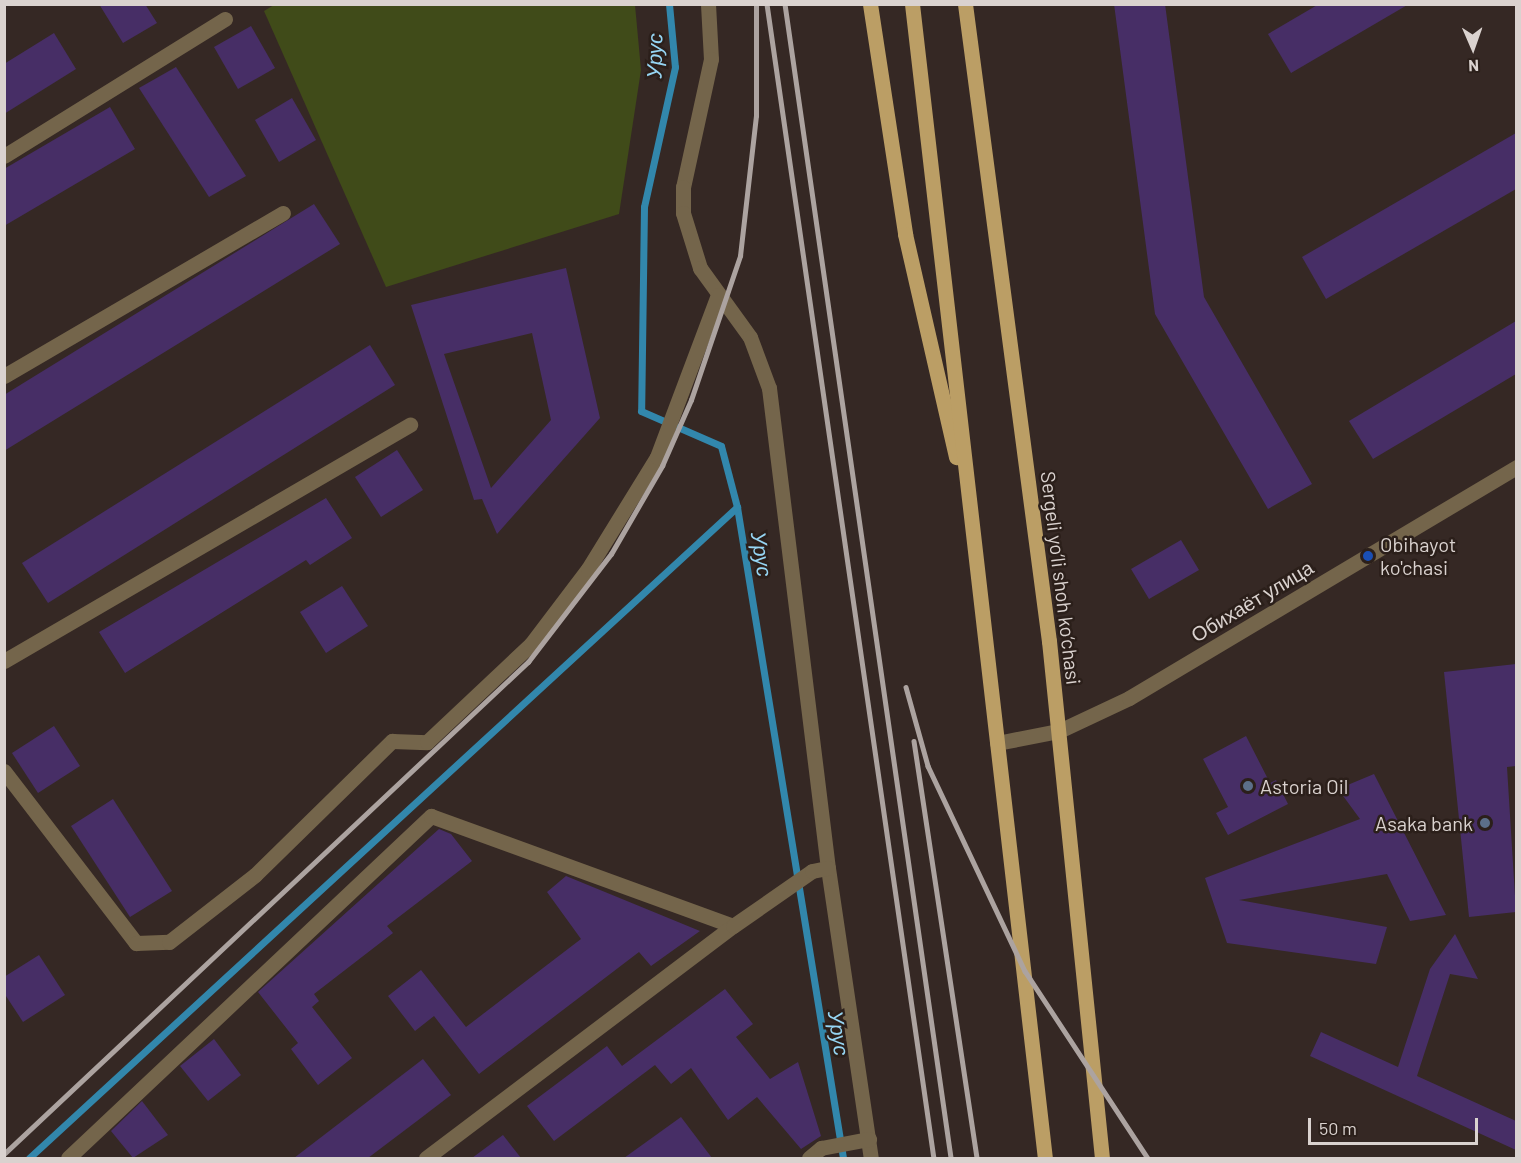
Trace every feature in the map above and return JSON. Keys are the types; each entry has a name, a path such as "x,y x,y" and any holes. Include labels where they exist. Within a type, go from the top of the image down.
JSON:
{"main road":[{"path":"870,4 883,111 921,319 966,495"},
{"path":"912,4 954,335 966,495 1046,1158"},
{"name":"Sergeli yo‘li shoh ko‘chasi","path":"965,4 1059,732 1102,1158"}],"street":[{"path":"708,4 711,59 682,201 692,251 718,295 750,337 769,388 828,868 871,1158"},
{"path":"4,156 225,19"},
{"path":"4,376 283,213"},
{"path":"4,771 136,943 169,942 255,875 392,741 427,742 531,644 588,569 657,457 681,402 718,295"},
{"path":"4,662 410,425"},
{"name":"Обихаёт улица","path":"997,744 1059,732 1148,687 1516,467"},
{"path":"68,1158 431,816 733,926"},
{"path":"426,1158 733,926 807,875 828,868"},
{"path":"809,1158 821,1148 869,1139"}],"green space":[{"path":"274,5 635,5 641,70 619,214 386,287 264,11"}],"building":[{"path":"99,4 145,4 157,23 123,43"},
{"path":"1114,4 1165,4 1204,297 1312,484 1268,509 1155,314"},
{"path":"1319,4 1409,4 1291,73 1268,34"},
{"path":"251,26 275,68 238,89 214,47"},
{"path":"54,33 76,69 4,114 4,64"},
{"path":"176,67 246,176 209,197 139,88"},
{"path":"292,98 316,140 279,162 255,120"},
{"path":"110,107 135,149 4,226 4,169"},
{"path":"1516,133 1516,189 1326,299 1302,257"},
{"path":"314,204 340,244 4,451 4,395"},
{"path":"566,268 600,418 497,534 482,499 474,500 411,305","holes":["532,333 551,420 491,488 444,354"]},
{"path":"1516,321 1516,374 1373,459 1349,421"},
{"path":"370,345 395,385 48,603 22,563"},
{"path":"397,450 423,490 381,517 355,477"},
{"path":"326,498 352,538 310,565 306,560 125,673 99,632"},
{"path":"1181,540 1199,570 1149,599 1131,569"},
{"path":"342,586 368,626 326,653 300,612"},
{"path":"1516,664 1516,766 1507,767 1516,912 1469,917 1444,672"},
{"path":"54,726 80,766 38,793 12,753"},
{"name":"Astoria Oil","path":"1246,736 1270,783 1276,780 1288,804 1228,835 1216,813 1228,807 1203,759"},
{"path":"1374,774 1446,915 1410,921 1387,874 1239,900 1387,927 1376,964 1227,943 1205,878 1360,819 1338,789"},
{"path":"113,799 172,891 130,917 71,826"},
{"path":"439,829 451,834 472,861 387,926 393,933 314,994 319,1001 312,1007 352,1058 318,1085 291,1049 298,1043 258,992"},
{"path":"566,876 700,931 651,966 639,952 479,1074 434,1016 415,1031 388,996 421,970 466,1027 581,939 547,892"},
{"path":"1455,934 1478,979 1450,974 1417,1076 1516,1121 1516,1150 1310,1056 1321,1032 1398,1067 1430,969"},
{"path":"39,955 65,995 23,1022 4,993 4,977"},
{"path":"725,989 753,1024 736,1037 770,1079 798,1062 821,1136 801,1149 757,1097 728,1120 691,1068 671,1084 655,1065 554,1141 527,1106 607,1046 622,1066"},
{"path":"214,1039 241,1075 208,1101 180,1066"},
{"path":"423,1059 451,1095 368,1158 294,1158"},
{"path":"142,1101 168,1135 133,1158 111,1131"},
{"path":"681,1117 712,1158 624,1158"},
{"path":"503,1135 521,1158 472,1158"}],"waterway":[{"name":"Урус","path":"669,4 675,67 644,207 641,411 721,446 737,507 843,1158"},
{"path":"29,1158 737,507"}],"railway":[{"path":"4,1154 528,662 611,554 662,466 691,400 740,256 756,116 756,4"},
{"path":"767,4 934,1158"},
{"path":"785,4 951,1158"},
{"path":"906,687 928,766 1025,971 1148,1158"},
{"path":"914,741 977,1158"}],"place":[{"name":"Obihayot ko'chasi","path":"1368,556"},
{"name":"Astoria Oil","path":"1248,786"},
{"name":"Asaka bank","path":"1485,823"}]}
